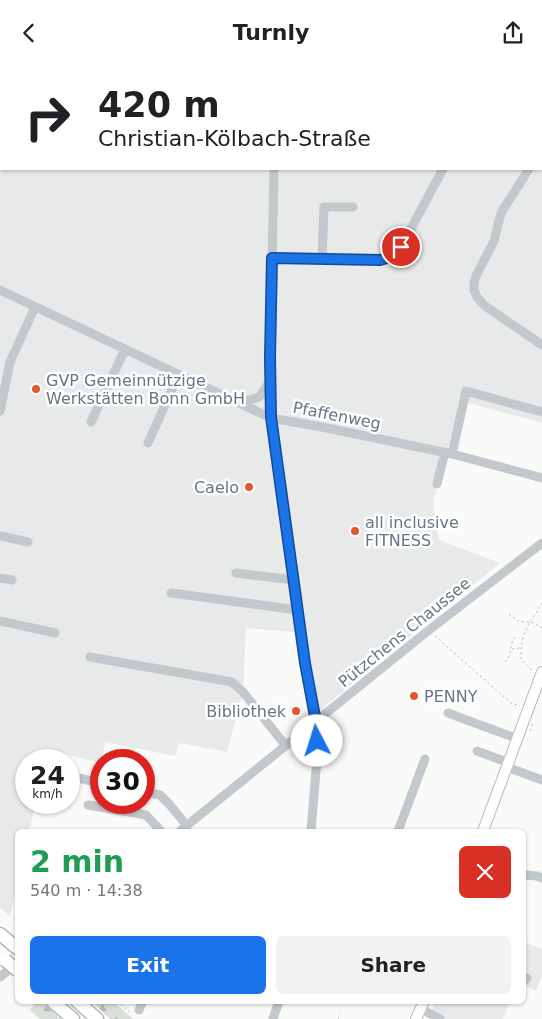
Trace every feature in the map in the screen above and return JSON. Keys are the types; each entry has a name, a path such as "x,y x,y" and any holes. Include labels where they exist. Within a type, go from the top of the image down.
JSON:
{"highway":[{"path":"0,934 15,947"},
{"path":"56,1004 73,1019"},
{"path":"80,1004 96,1019"}],"main road":[{"path":"485,829 529,709 539,693 541,674"}],"street":[{"path":"274,170 271,417 305,663 316,722 316,759 311,829"},
{"path":"272,258 380,260 393,256 412,229 442,170"},
{"path":"528,170 502,211 498,220 494,241 476,275 474,290 477,297 486,306 542,345"},
{"path":"322,259 324,207 353,207"},
{"name":"Pfaffenweg","path":"0,290 271,417 449,453 542,478"},
{"path":"0,410 10,362 35,307"},
{"path":"91,422 125,349"},
{"path":"148,443 179,375"},
{"path":"240,403 259,397 270,381"},
{"path":"437,484 449,453 466,391 542,412"},
{"path":"0,536 28,542"},
{"name":"Pützchens Chaussee","path":"184,829 429,630 542,543"},
{"path":"236,573 294,580"},
{"path":"0,578 12,580"},
{"path":"171,593 298,610"},
{"path":"0,621 55,633"},
{"path":"90,657 232,682 243,692 286,746"},
{"path":"448,713 518,739"},
{"path":"477,751 542,780"},
{"path":"399,829 425,759"},
{"path":"155,794 160,795 170,805 184,829"},
{"path":"88,805 146,815 159,829"},
{"path":"526,875 542,878"},
{"path":"0,977 8,960"},
{"path":"272,1019 278,1004"},
{"path":"422,1011 440,1019"}],"path":[{"path":"541,674 528,667 521,659 522,643 529,622 542,603"},
{"path":"539,609 542,612"},
{"path":"509,615 518,621 534,623 542,628"},
{"path":"429,630 512,703 529,709"},
{"path":"506,662 510,657 511,642 515,637"},
{"path":"511,649 522,648"},
{"path":"124,1004 139,1010"},
{"path":"338,1019 341,1014"}],"shaded area":[{"path":"0,170 542,170 542,423 461,401 433,501 439,540 500,563 319,711 307,633 246,628 243,692 227,752 179,743 175,756 155,752 155,749 140,749 105,742 104,749 90,749 90,760 80,758 80,749 15,749 15,814 33,814 30,829 15,829 15,892 10,916 0,908"},
{"path":"526,943 542,949 542,976 536,991 526,987"},
{"path":"434,1004 509,1004 503,1019 429,1019"}],"green space":[{"path":"35,1004 44,1004 60,1019 40,1019 30,1010"},
{"path":"94,1004 116,1004 133,1019 110,1019"}],"place":[{"name":"GVP Gemeinnützige Werkstätten Bonn GmbH","path":"36,389"},
{"name":"Caelo","path":"249,487"},
{"name":"all inclusive FITNESS","path":"355,531"},
{"name":"PENNY","path":"414,696"},
{"name":"Bibliothek","path":"296,711"}],"route":[{"path":"317,741 316,722 305,663 271,417 272,258 380,260 393,256 401,247"}]}
